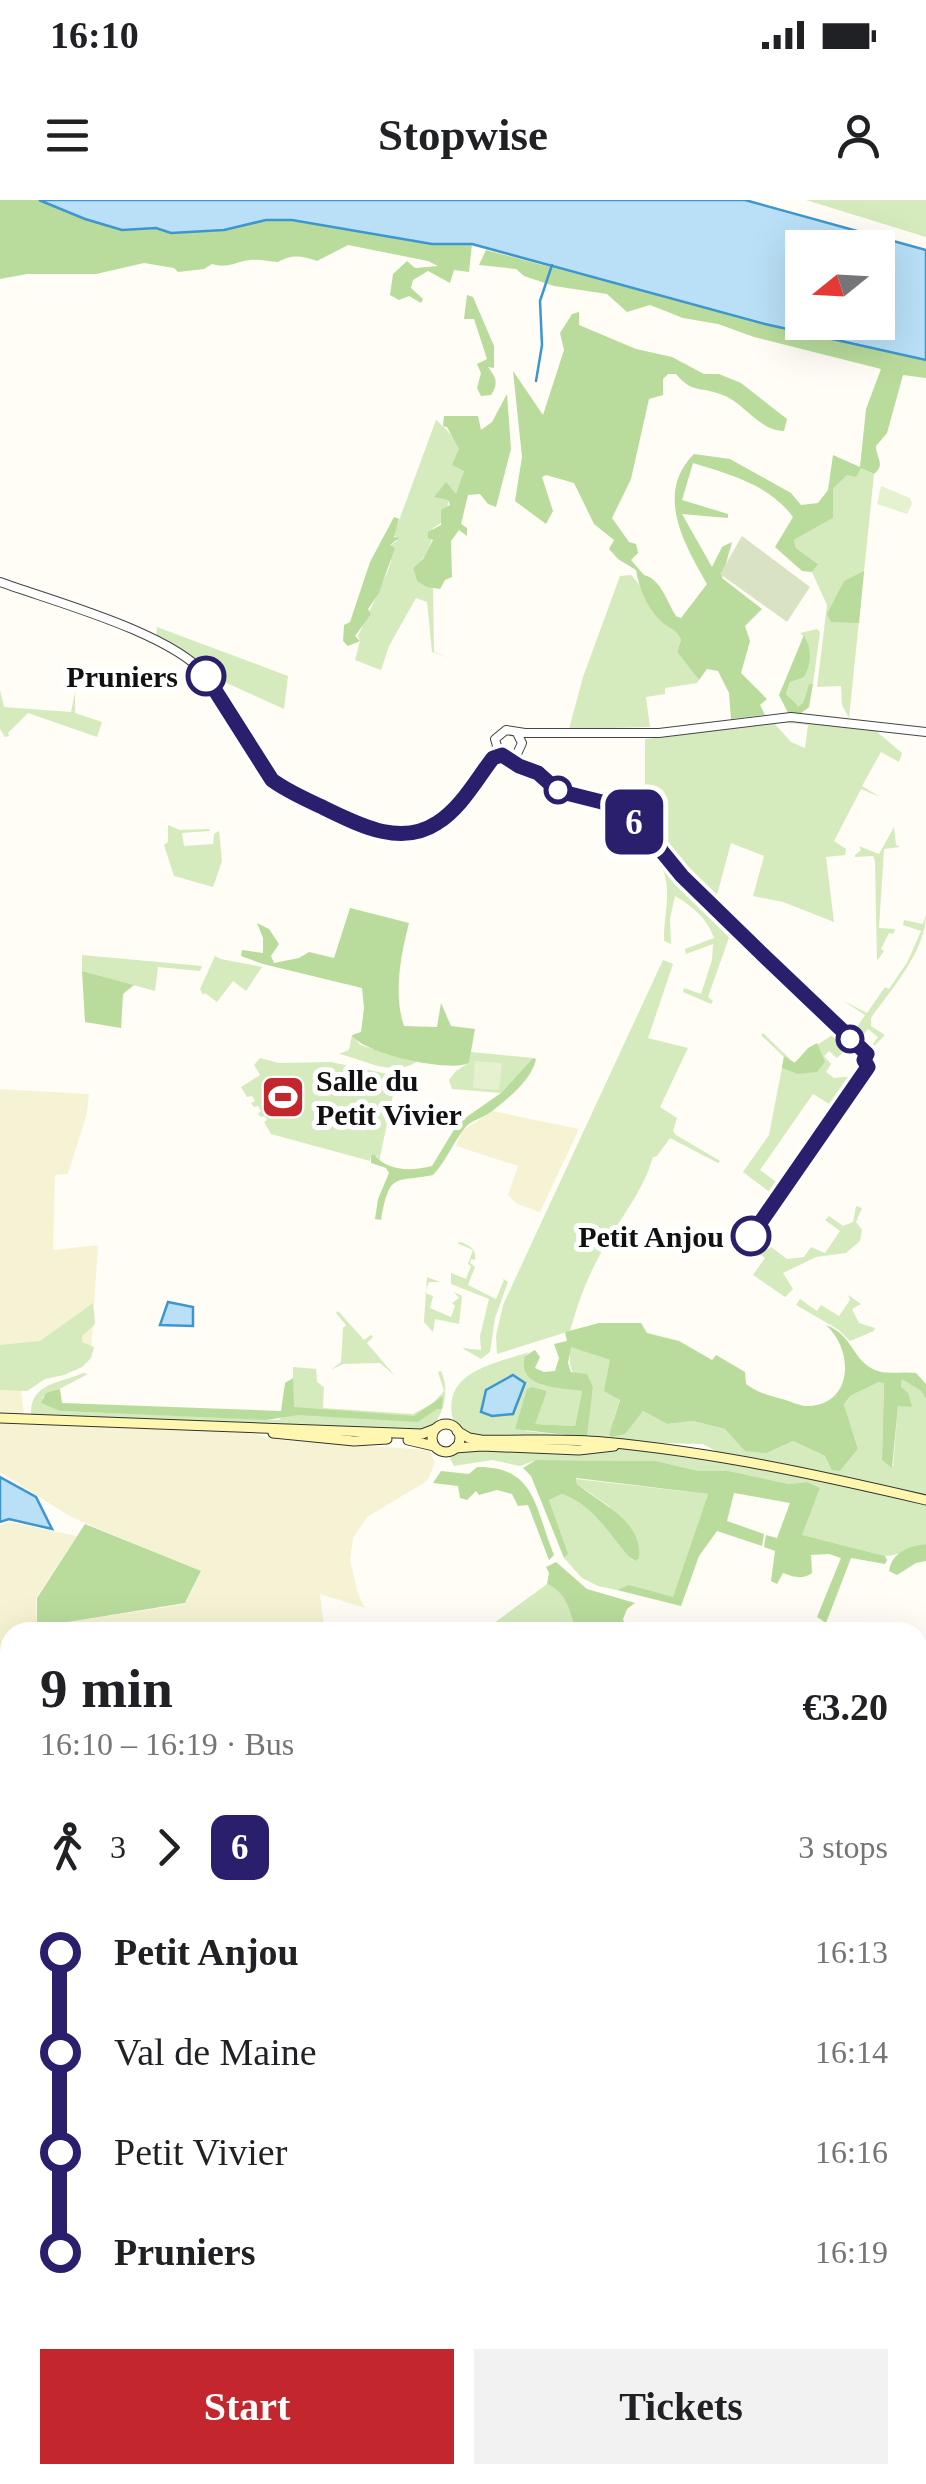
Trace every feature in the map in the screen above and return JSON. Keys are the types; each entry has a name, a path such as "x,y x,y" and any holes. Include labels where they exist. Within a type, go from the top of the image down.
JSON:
{"main road":[{"path":"0,1418 422,1434 445,1424 469,1438 481,1440 606,1442 703,1454 803,1471 926,1500"},
{"path":"251,1428 289,1437 417,1440 444,1452 482,1446 579,1450 621,1445"},
{"path":"434,1446 435,1429"},
{"path":"455,1448 458,1431"}],"street":[{"path":"0,580 106,615 145,632 192,662 206,676 272,780 370,828 409,834 431,827 455,808 497,754 495,739 501,732 512,730 659,732 791,717 926,732"},
{"path":"517,733 522,742"},
{"path":"497,754 517,754 530,733"}],"shaded area":[{"path":"0,1089 89,1094 68,1174 55,1175 53,1250 98,1245 91,1353 21,1390 25,1423 246,1432 280,1440 430,1450 435,1463 427,1481 367,1517 353,1538 350,1560 365,1608 320,1594 324,1622 69,1622 185,1604 201,1572 71,1517 0,1472"},
{"path":"493,1111 579,1129 540,1212 517,1204 508,1195 518,1166 456,1146 462,1131"},
{"path":"9,1522 77,1536 36,1598 37,1622 0,1622 0,1525"}],"green space":[{"path":"0,200 39,200 122,230 224,230 266,220 292,220 432,244 472,244 469,272 454,270 450,283 428,271 413,280 411,288 423,299 421,303 409,296 399,300 390,295 393,274 407,261 415,268 438,266 348,245 317,261 297,257 278,262 253,260 178,272 144,263 96,274 27,274 0,279"},
{"path":"806,200 926,200 926,237"},
{"path":"486,250 785,328 785,340 837,340 926,360 926,378 903,375 887,433 876,446 878,470 874,474 861,468 856,477 847,475 833,489 833,518 794,540 796,548 818,564 812,572 802,571 775,547 793,517 783,506 748,482 693,463 682,500 728,514 728,518 682,514 712,567 722,547 732,542 722,578 762,609 745,626 750,641 741,673 767,699 760,705 765,715 731,719 729,693 718,671 707,669 699,680 677,652 679,636 649,606 636,570 609,549 614,540 594,524 574,483 542,477 553,511 546,524 515,501 522,457 513,371 543,415 564,350 560,333 572,314 579,312 579,325 636,349 672,357 704,374 719,374 741,383 787,419 784,431 766,426 729,398 692,387 676,374 663,379 663,395 649,399 631,479 612,518 629,542 636,544 638,553 631,560 659,586 681,618 707,584 683,536 675,502 682,469 694,454 730,459 791,493 801,505 818,503 828,490 833,455 860,467 866,409 881,369 683,318 650,305 627,312 607,294 554,286 524,276 516,269 479,265"},
{"path":"467,295 473,297 494,346 494,368 488,367 496,381 491,395 481,396 477,388 481,373 477,364 487,359 474,319 464,319"},
{"path":"507,394 511,449 496,507 480,494 468,495 461,524 467,528 467,536 459,530 451,541 452,577 440,589 426,587 417,581 413,568 433,540 428,538 428,532 441,525 441,510 450,505 448,500 434,497 446,482 456,494 464,471 452,465 459,449 443,426 444,416 478,416 481,430 492,422"},
{"path":"436,420 460,448 464,473 456,495 449,488 445,516 433,528 428,550 413,568 417,581 426,587 433,586 434,652 451,658 432,652 427,602 416,598 389,646 381,670 355,660 358,636 388,571 389,546 397,541 394,534"},
{"path":"861,468 874,474 849,718 842,705 841,686 817,687 827,605 812,572 817,563 796,548 794,540 833,518 833,489"},
{"path":"881,486 910,498 912,504 907,514 877,504"},
{"path":"394,517 399,519 394,537 399,538 390,545 395,548 379,593 368,609 371,614 355,636 360,641 348,646 343,641 344,625 350,622 370,562"},
{"path":"742,536 810,587 787,622 720,574"},
{"path":"864,571 859,623 831,622 827,614 844,581"},
{"path":"631,575 658,617 679,636 677,652 699,680 646,697 650,727 569,729 583,677 620,576"},
{"path":"157,627 288,676 284,709 222,681 156,636"},
{"path":"817,629 820,632 813,684 809,684 803,703 797,706 786,694 810,653 806,638 800,633"},
{"path":"804,635 810,650 809,666 804,677 790,682 786,694 798,706 803,703 809,684 813,684 809,707 800,714 788,713 779,695"},
{"path":"0,690 4,707 71,712 75,692 75,713 102,722 97,737 28,713 5,737 0,729"},
{"path":"786,719 876,731 902,753 899,762 881,752 862,786 880,797 861,789 834,841 846,849 845,855 826,857 834,922 783,902 753,896 764,856 731,843 715,902 645,825 645,739 773,722 791,742 805,748 808,725 779,722"},
{"path":"574,797 594,802 628,820 697,897 732,929 708,997 713,1001 711,1004 683,992 684,988 701,994 713,944 686,954 685,949 714,938 707,924 675,896 670,919 671,944 664,941 667,895 659,862 593,808 580,802 578,805"},
{"path":"168,825 180,830 209,829 182,833 184,846 213,844 214,834 219,831 222,861 213,887 174,876 164,845 168,842"},
{"path":"894,827 896,845 900,847 884,849 879,928 895,929 893,934 889,933 877,961 875,862 873,856 855,855 861,850 859,846 879,854"},
{"path":"350,908 409,923 399,988 404,1026 437,1027 441,1003 451,1026 475,1029 469,1063 426,1063 359,1042 352,1035 361,1032 362,988 241,956 242,950 263,953 257,923 269,929 279,944 271,956 274,963 309,952 334,958"},
{"path":"926,914 914,955 871,1018 871,1026 885,1035 868,1048 878,1037 868,1029 858,1041 852,1035 865,1015 842,1000 867,1013 908,961 921,931 903,925 904,920 923,924"},
{"path":"82,955 202,966 200,971 158,967 155,991 82,971"},
{"path":"215,956 262,967 246,991 233,981 217,1002 200,989"},
{"path":"663,960 673,964 648,1038 688,1048 660,1107 677,1118 673,1131 676,1135 720,1161 670,1138 653,1157 637,1193 598,1259 570,1331 497,1354 496,1336 503,1305"},
{"path":"82,971 134,985 123,994 121,1028 85,1022"},
{"path":"763,1033 794,1063 834,1034 848,1047 837,1058 829,1051 824,1056 831,1064 826,1072 834,1078 855,1076 834,1107 813,1094 760,1170 778,1183 771,1193 743,1172 769,1135 784,1057"},
{"path":"352,1035 360,1045 417,1062 388,1068 339,1054 349,1050"},
{"path":"817,1043 825,1062 817,1072 798,1074 782,1068 784,1056 795,1063"},
{"path":"471,1052 533,1058 501,1093 452,1089 449,1080 469,1063"},
{"path":"260,1058 279,1063 331,1062 397,1076 379,1162 377,1156 371,1156 370,1161 271,1134 264,1122 267,1120 258,1114 258,1106 251,1103 255,1101 252,1096 247,1097 241,1087 260,1075 254,1065"},
{"path":"533,1058 534,1067 524,1082 491,1112 467,1126 433,1175 402,1180 391,1186 381,1220 375,1219 389,1173 371,1163 371,1156 374,1154 400,1169 432,1166 458,1123 501,1093"},
{"path":"475,1061 502,1063 499,1090 473,1088"},
{"path":"856,1206 862,1208 856,1222 862,1230 860,1241 846,1253 816,1257 783,1273 793,1289 785,1297 753,1275 765,1258 751,1248 755,1243 771,1247 787,1259 804,1257 811,1247 825,1253 840,1231 825,1220 829,1216 843,1226 853,1222"},
{"path":"457,1243 474,1250 475,1253 468,1285 496,1299 504,1280 501,1277 508,1282 495,1318 490,1352 481,1359 462,1348 481,1350 480,1336 489,1299 451,1284 451,1273 466,1279 471,1266 468,1264 473,1250"},
{"path":"454,1292 462,1296 459,1324 435,1319 433,1332 424,1322 426,1293 433,1296 430,1308 451,1317 455,1306 452,1303 459,1298"},
{"path":"848,1295 861,1304 852,1309 859,1323 875,1328 850,1341 839,1330 796,1305 800,1299 817,1311 821,1305 839,1316 850,1300"},
{"path":"93,1303 95,1324 82,1336 82,1342 94,1347 91,1358 82,1367 45,1379 27,1391 0,1390 0,1345 40,1341"},
{"path":"338,1311 364,1340 373,1337 367,1343 395,1376 380,1363 343,1364 331,1370 341,1362 346,1325"},
{"path":"599,1323 641,1323 647,1333 679,1341 712,1360 716,1355 745,1372 746,1384 755,1390 805,1406 833,1397 844,1376 842,1349 826,1325 842,1335 867,1366 884,1372 916,1373 926,1384 926,1399 902,1379 901,1387 908,1393 912,1407 898,1406 892,1468 882,1460 884,1383 850,1396 844,1405 858,1449 840,1471 832,1470 825,1456 793,1441 767,1453 745,1451 725,1429 693,1421 667,1424 643,1411 625,1434 611,1437 620,1400 604,1391 610,1360 571,1347 571,1372 587,1374 593,1387 587,1435 515,1429 527,1389 532,1387 546,1391 535,1424 575,1426 582,1391 533,1381 524,1367 525,1356 535,1350 540,1357 535,1368 555,1371 559,1358 554,1344 567,1341 565,1332"},
{"path":"570,1346 610,1360 620,1399 609,1434 626,1430 643,1411 667,1424 693,1421 725,1429 767,1453 793,1441 825,1456 840,1471 858,1449 844,1406 850,1396 879,1382 884,1382 882,1459 893,1467 898,1405 911,1407 901,1387 902,1378 926,1399 926,1496 718,1452 703,1444 475,1438 453,1420 451,1404 463,1380 487,1366 529,1352 525,1356 542,1385 582,1390 575,1426 534,1424 546,1394 525,1431 584,1437 593,1387 572,1371"},
{"path":"293,1367 316,1369 317,1382 324,1387 323,1408 413,1414 433,1403 444,1391 438,1372 441,1371 445,1386 444,1402 429,1430 31,1415 40,1391 83,1373 88,1374 42,1398 60,1411 279,1420 293,1406"},
{"path":"293,1378 294,1407 414,1416 443,1396 442,1409 418,1422 298,1415 266,1420 60,1411 41,1403 46,1393 60,1389 62,1403 281,1411 285,1383"},
{"path":"615,1448 720,1459 926,1502 926,1544 885,1556 801,1535 820,1488 807,1482 789,1484 656,1461 536,1460 520,1466 492,1460 454,1466 449,1456 459,1449"},
{"path":"536,1460 656,1461 789,1484 807,1482 820,1488 802,1535 885,1556 887,1560 885,1564 851,1558 824,1622 817,1617 841,1558 811,1555 812,1573 794,1577 783,1573 777,1584 771,1581 775,1551 764,1547 766,1535 777,1538 790,1503 734,1493 727,1521 764,1534 762,1546 717,1531 699,1556 681,1606 617,1590 629,1585 673,1597 708,1494 576,1478 577,1484 627,1524 638,1545 639,1558 636,1561 629,1557 591,1512 562,1494 549,1500 568,1554 564,1558 531,1476 523,1468"},
{"path":"477,1467 512,1474 523,1483 537,1507 554,1555 549,1560 528,1505 518,1506 512,1494 497,1490 479,1495 476,1491 467,1500 460,1498 458,1486 433,1483 441,1471 469,1474"},
{"path":"576,1479 708,1494 673,1598 629,1586 617,1590 598,1586 582,1578 564,1558 567,1554 549,1500 562,1494 591,1512 635,1561 609,1506 577,1484"},
{"path":"85,1524 201,1571 185,1603 68,1622 37,1622 37,1598"},
{"path":"926,1544 926,1561 897,1575 889,1571 902,1551"},
{"path":"556,1562 587,1589 635,1603 627,1609 624,1622 574,1622 564,1599 547,1584 546,1567"},
{"path":"547,1584 564,1599 574,1622 496,1622"}],"water":[{"path":"39,200 745,200 854,230 785,230 785,328 472,244 432,244 292,220 266,220 224,230 122,230"},
{"path":"895,241 926,250 926,360 837,340 895,340"},
{"path":"168,1302 193,1307 193,1326 160,1325"},
{"path":"513,1375 525,1383 513,1414 492,1416 481,1412 486,1390"},
{"path":"0,1477 36,1497 52,1529 9,1519 0,1522"}],"waterway":[{"path":"536,381 542,345 540,301 552,265"}],"bus line":[{"name":"6","path":"206,676 272,780 370,828 409,834 431,827 455,808 493,758 502,755 538,773 558,791 602,802 624,813 659,846 682,876 867,1054 864,1060 868,1067 751,1236"}],"place":[{"name":"Pruniers","path":"206,676"},
{"name":"Salle du Petit Vivier","path":"283,1097"},
{"name":"Petit Anjou","path":"751,1236"}]}
